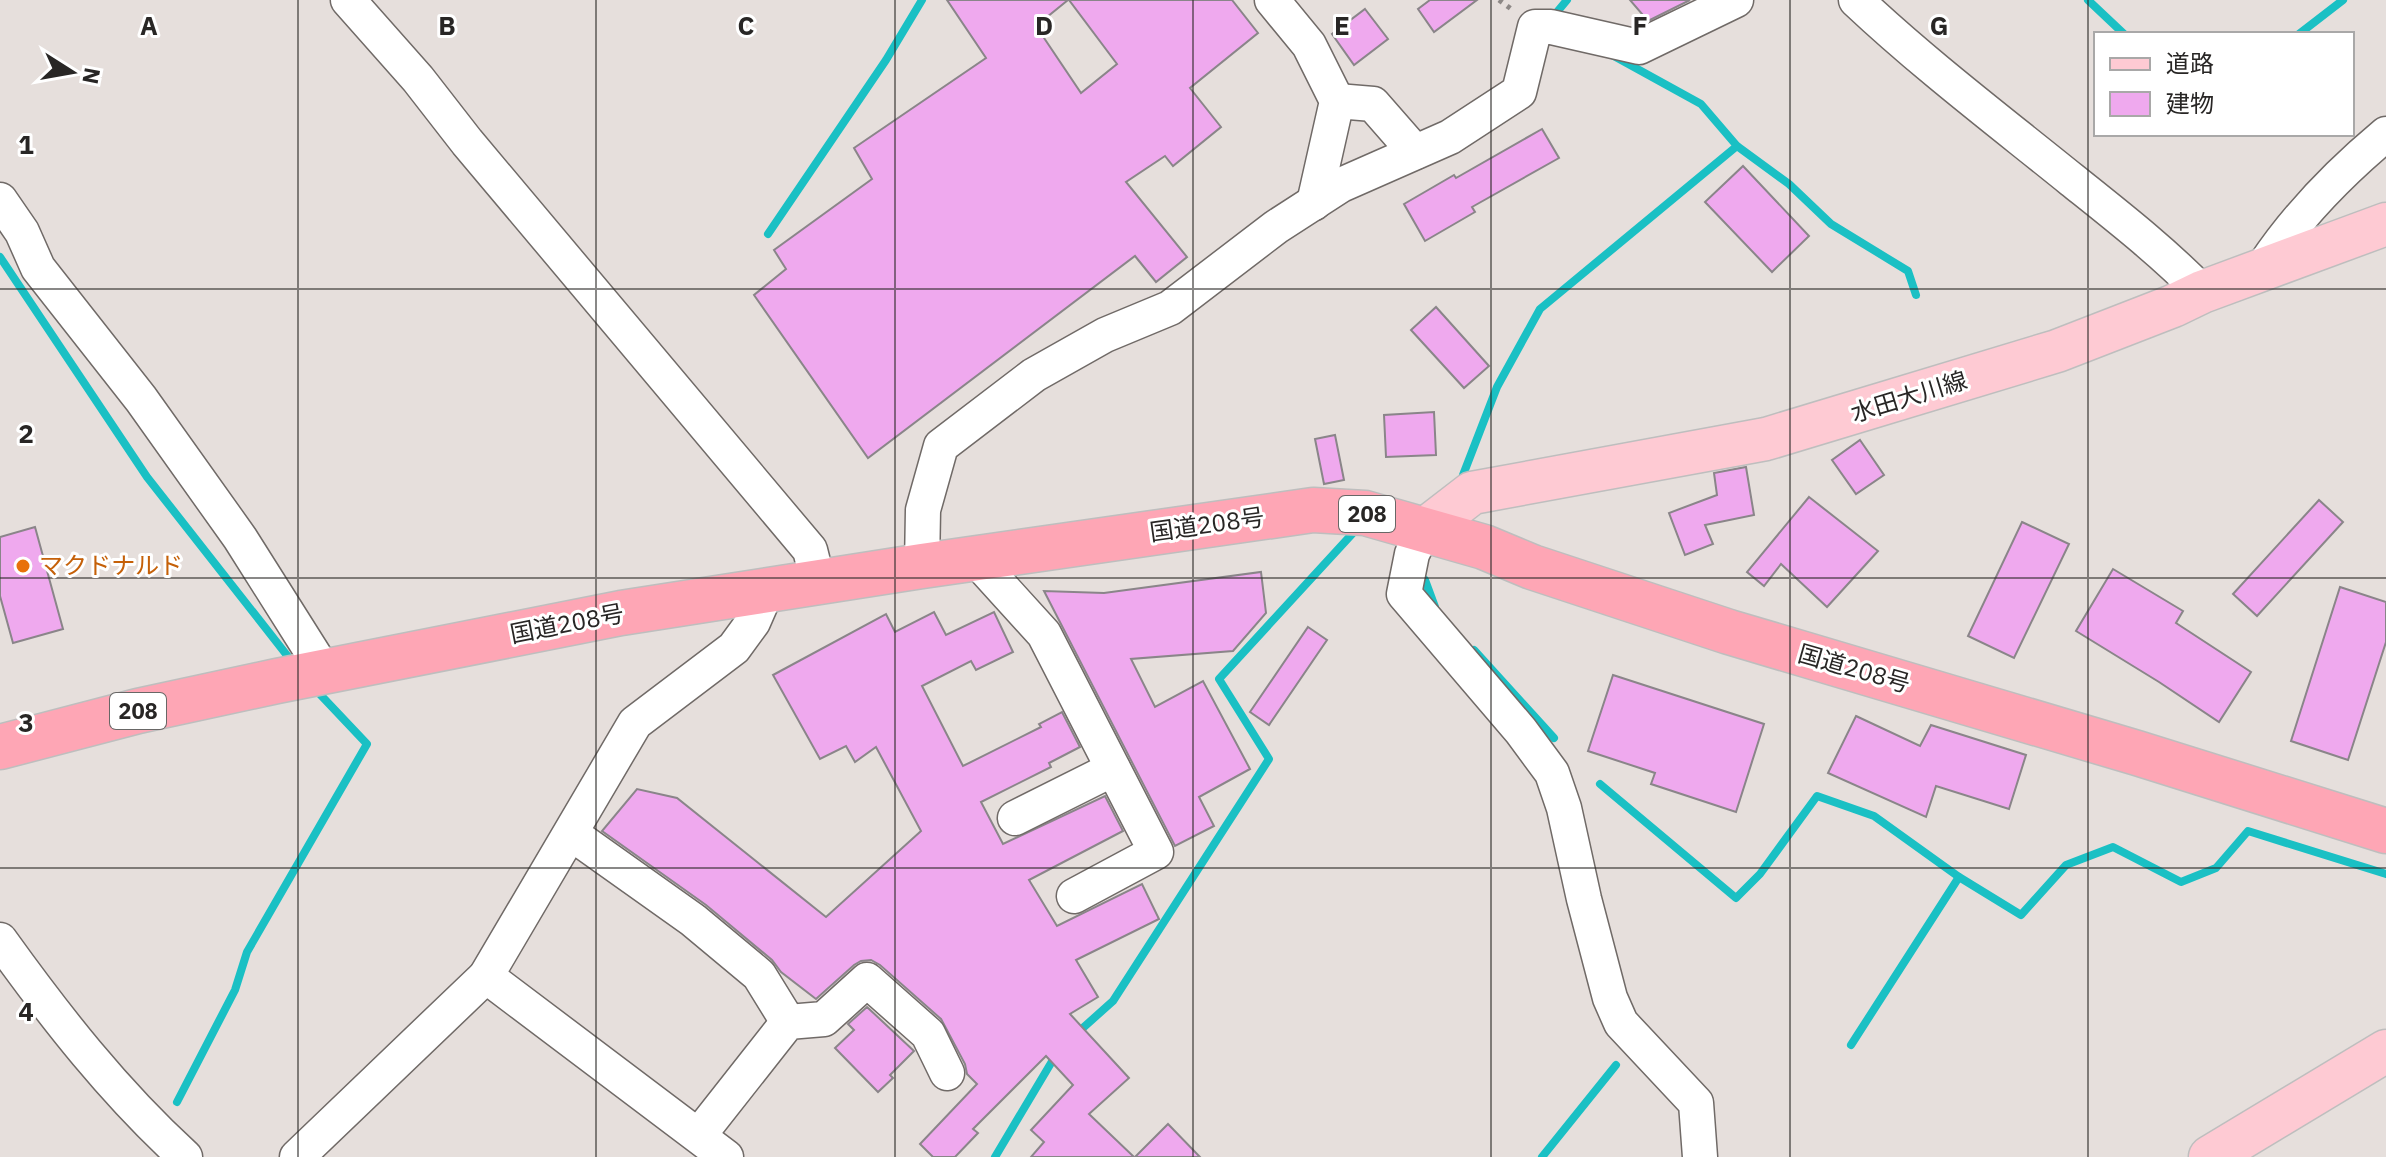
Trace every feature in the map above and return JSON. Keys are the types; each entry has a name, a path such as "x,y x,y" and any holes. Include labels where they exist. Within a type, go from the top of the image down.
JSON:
{"highway":[{"name":"国道208号","path":"0,747 138,711 621,613 1313,510 1365,513 1484,547 1532,567 1729,632 2122,748 2386,831"}],"main road":[{"name":"水田大川線","path":"1424,530 1472,493 1766,439 2057,351 2202,292 2386,224"},
{"path":"2210,1157 2386,1051"}],"street":[{"path":"348,0 418,79 810,550 818,582"},
{"path":"1272,0 1309,45 1337,101 1314,203"},
{"path":"922,566 923,510 941,446 1034,375 1105,335 1170,308 1276,227 1341,185 1450,137 1519,92 1535,27 1551,27 1639,47 1736,0"},
{"path":"1856,0 1908,49 2135,230 2202,292"},
{"path":"1337,101 1373,104 1415,152"},
{"path":"2260,272 2284,235 2354,161 2386,134"},
{"path":"0,200 22,232 38,268 141,399 240,538 305,675"},
{"path":"1424,530 1412,554 1404,594 1521,731 1552,773 1564,808 1610,998 1621,1023 1696,1103 1700,1157"},
{"path":"975,558 1044,634 1156,852 1074,896"},
{"path":"297,1157 486,976 635,723 734,648 753,622 767,590"},
{"path":"1015,818 1113,769"},
{"path":"572,834 693,920 759,975 788,1022"},
{"path":"0,940 84,1053 148,1124 185,1157"},
{"path":"486,976 726,1157"},
{"path":"699,1135 788,1022 824,1019 867,980 928,1034 947,1073"}],"building":[{"path":"947,0 1068,0 1036,26 1081,93 1117,64 1069,0 1232,0 1258,33 1190,88 1221,127 1173,166 1165,156 1126,182 1187,257 1156,282 1135,256 868,458 754,295 786,269 774,250 872,179 854,148 986,58"},
{"path":"1430,0 1477,0 1434,32 1418,9"},
{"path":"1630,0 1690,0 1648,21"},
{"path":"1365,9 1388,39 1354,65 1332,34"},
{"path":"1542,129 1559,158 1472,207 1475,212 1425,241 1404,204"},
{"path":"1743,166 1809,236 1772,272 1705,202"},
{"path":"1436,307 1489,366 1464,388 1411,330"},
{"path":"1434,412 1436,455 1386,457 1384,415"},
{"path":"1335,435 1344,480 1324,484 1315,439"},
{"path":"1860,440 1884,475 1856,494 1832,460"},
{"path":"1746,467 1754,515 1705,525 1713,544 1685,555 1669,513 1717,495 1714,473"},
{"path":"1809,497 1878,551 1827,607 1781,564 1764,586 1747,572"},
{"path":"2319,500 2343,522 2257,616 2233,594"},
{"path":"2022,522 2069,544 2014,658 1968,636"},
{"name":"マクドナルド","path":"35,527 63,629 13,643 0,596 0,537"},
{"path":"2113,569 2183,611 2176,623 2251,672 2219,722 2076,631"},
{"path":"1261,572 1266,613 1233,651 1131,659 1155,707 1203,681 1250,769 1199,797 1214,826 1175,846 1044,591 1104,593"},
{"path":"2340,587 2386,602 2386,642 2348,760 2291,741"},
{"path":"934,612 946,635 994,612 1013,652 976,670 971,661 922,686 963,766 1041,727 1039,724 1062,712 1080,747 1049,763 1051,767 981,802 1003,844 1105,796 1123,831 1029,880 1057,926 1142,884 1159,919 1076,960 1098,997 1070,1014 1129,1078 1089,1114 1134,1157 1031,1157 1044,1142 1031,1130 1073,1085 1046,1056 973,1129 978,1133 955,1157 933,1157 920,1144 977,1084 967,1074 965,1064 941,1019 871,960 854,965 816,999 706,905 602,831 637,789 677,798 826,917 921,831 876,747 855,762 846,746 820,759 773,675 886,614 895,632"},
{"path":"1308,627 1327,640 1269,725 1250,712"},
{"path":"1613,675 1764,724 1736,812 1651,784 1655,773 1588,751"},
{"path":"1856,716 1920,746 1931,725 2026,755 2009,809 1936,786 1926,817 1828,773"},
{"path":"867,1007 914,1051 878,1092 835,1048 854,1030 848,1024"},
{"path":"1168,1124 1200,1157 1135,1157"}],"waterway":[{"path":"768,234 886,60 922,0"},
{"path":"1558,18 1557,12 1567,0"},
{"path":"2088,0 2122,32"},
{"path":"2302,32 2343,0"},
{"path":"1612,55 1701,104 1737,146 1789,184 1831,224 1908,271 1916,295"},
{"path":"1463,475 1497,387 1540,309 1737,146"},
{"path":"0,257 147,477 293,663"},
{"path":"1075,1035 1113,1001 1269,759 1219,679 1353,533"},
{"path":"1425,580 1435,607"},
{"path":"1474,650 1554,738"},
{"path":"177,1102 235,990 247,952 367,744 315,689"},
{"path":"1600,784 1736,898 1760,874 1817,796 1874,816 1959,877 2021,915 2066,865 2113,847 2181,882 2216,868 2248,831 2386,874"},
{"path":"1851,1045 1959,877"},
{"path":"995,1157 1057,1053"},
{"path":"1542,1157 1616,1065"}],"place":[{"name":"マクドナルド","path":"23,566"}]}
